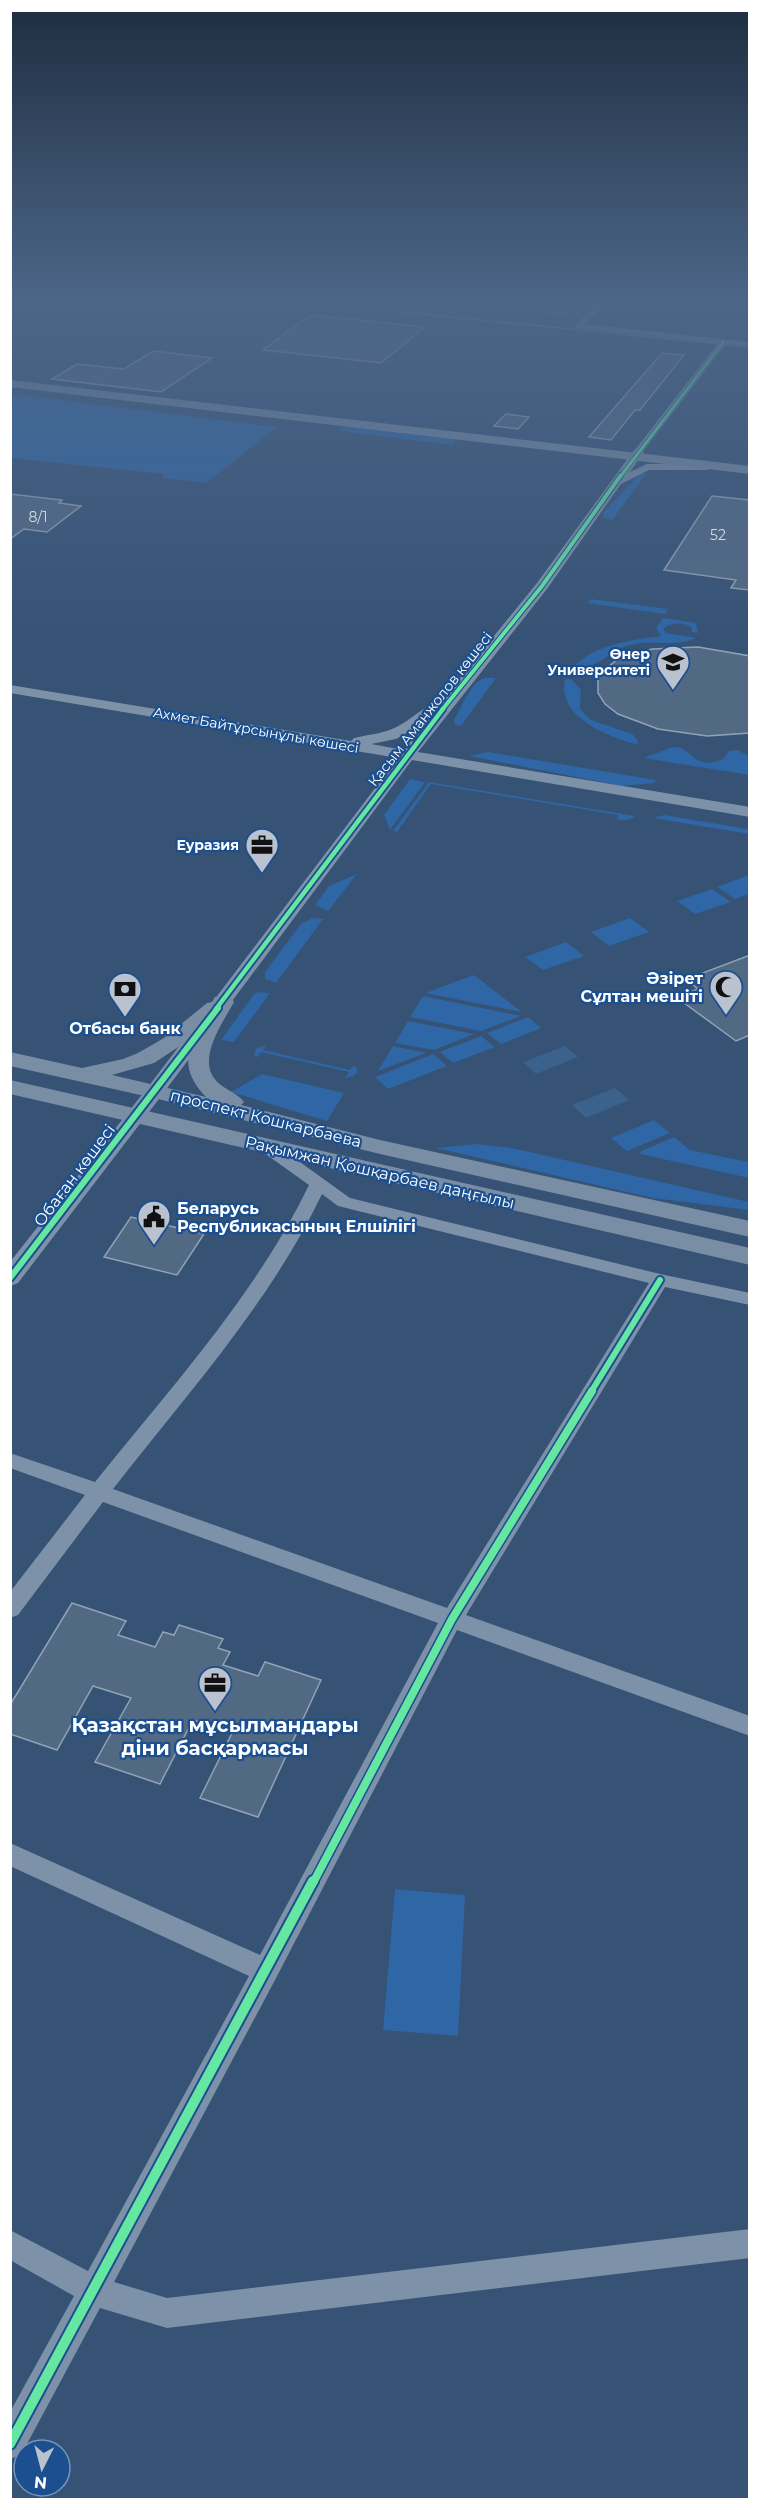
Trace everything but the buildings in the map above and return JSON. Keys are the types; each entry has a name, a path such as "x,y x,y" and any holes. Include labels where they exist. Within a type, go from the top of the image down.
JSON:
{"main road":[{"path":"265,411 750,470"},
{"path":"636,455 750,465"},
{"path":"74,1073 115,1069 153,1056 222,1002"},
{"path":"222,1002 199,1052 198,1075 205,1086 217,1095 233,1102 321,1132"},
{"name":"проспект Кошкарбаева","path":"13,1058 381,1147"},
{"name":"Рақымжан Қошқарбаев даңғылы","path":"10,1087 750,1257"},
{"name":"Рақымжан Қошқарбаев даңғылы","path":"381,1147 750,1229"}],"street":[{"name":"Қасым Аманжолов көшесі","path":"155,1091 454,694 542,586 612,487 670,411"},
{"path":"612,487 627,476 647,467 677,465 731,468"},
{"name":"Ахмет Байтұрсынұлы көшесі","path":"11,689 247,729 404,761 588,784 750,812"},
{"path":"247,729 341,740 373,740 405,730 454,694"},
{"path":"454,694 442,726 442,744 464,757 588,784"},
{"name":"Ахмет Байтұрсынұлы көшесі","path":"10,700 404,761 750,823"},
{"name":"Обаған көшесі","path":"10,1278 155,1091"},
{"path":"266,1146 345,1202 660,1280 750,1299"},
{"path":"10,1609 99,1491 248,1303 307,1210 319,1182"},
{"path":"10,2444 266,1971 452,1619 660,1280"},
{"path":"10,1460 750,1726"},
{"path":"10,1854 266,1971"},
{"path":"10,2244 94,2291 167,2313 750,2243"}],"shaded area":[{"path":"11,411 149,411 277,427 206,483 162,478 163,474 11,458"},
{"path":"345,426 456,441 453,445 339,431"},
{"path":"641,473 646,474 612,520 604,518 603,513"},
{"path":"591,599 668,609 665,614 587,603"},
{"path":"663,618 696,623 698,633 692,632 689,626 681,624 670,625 663,629 666,633 696,638 672,643 638,643 623,648 589,666 573,667 592,653 614,644 661,636 656,628"},
{"path":"484,678 496,678 461,726 455,725 454,720 466,696 474,685"},
{"path":"565,679 571,679 581,690 580,709 591,720 632,734 638,744 606,734 578,716 566,700"},
{"path":"677,747 706,763 723,759 729,751 737,750 749,756 749,775 644,758"},
{"path":"488,752 656,780 654,783 622,786 470,756"},
{"path":"410,779 425,782 390,830 384,815"},
{"path":"429,782 635,816 629,820 622,820 617,819 618,815 431,784 397,832 393,831"},
{"path":"664,815 748,829 749,834 653,818"},
{"path":"357,874 328,911 315,905 329,886"},
{"path":"749,875 749,894 735,899 717,887"},
{"path":"712,889 731,902 695,914 677,901"},
{"path":"312,918 323,919 276,983 265,979 265,972 301,924"},
{"path":"630,918 649,932 609,946 591,932"},
{"path":"566,942 584,956 543,970 525,957"},
{"path":"474,975 522,1012 425,993"},
{"path":"270,993 234,1042 221,1040 254,994"},
{"path":"423,996 521,1016 481,1031 410,1017"},
{"path":"528,1017 541,1028 501,1044 487,1033"},
{"path":"408,1021 474,1034 434,1050 395,1043"},
{"path":"481,1036 495,1047 453,1063 440,1052"},
{"path":"267,1045 263,1050 350,1070 354,1065 358,1071 353,1076 345,1078 349,1072 261,1052 256,1058 254,1054 257,1048"},
{"path":"393,1046 426,1053 378,1071"},
{"path":"565,1046 578,1057 536,1074 523,1062"},
{"path":"433,1054 447,1066 388,1089 375,1077"},
{"path":"262,1074 344,1093 327,1121 231,1092"},
{"path":"615,1088 629,1100 586,1118 572,1105"},
{"path":"654,1120 670,1133 627,1151 611,1138"},
{"path":"674,1137 690,1150 749,1162 749,1178 640,1154 641,1151"},
{"path":"477,1144 512,1148 749,1202 749,1210 653,1198 436,1148"},
{"path":"395,1889 465,1895 458,2036 383,2030"}],"cycle path":[{"path":"10,1278 155,1091 454,694 542,586 669,411"},
{"path":"10,2444 266,1971 452,1619 660,1280"}],"place":[{"name":"Өнер Университеті","path":"673,691"},
{"name":"Еуразия","path":"262,874"},
{"name":"Әзірет Сұлтан мешіті","path":"726,1016"},
{"name":"Отбасы банк","path":"125,1018"},
{"name":"Беларусь Республикасының Елшілігі","path":"154,1246"},
{"name":"Қазақстан мұсылмандары діни басқармасы","path":"215,1712"}]}
